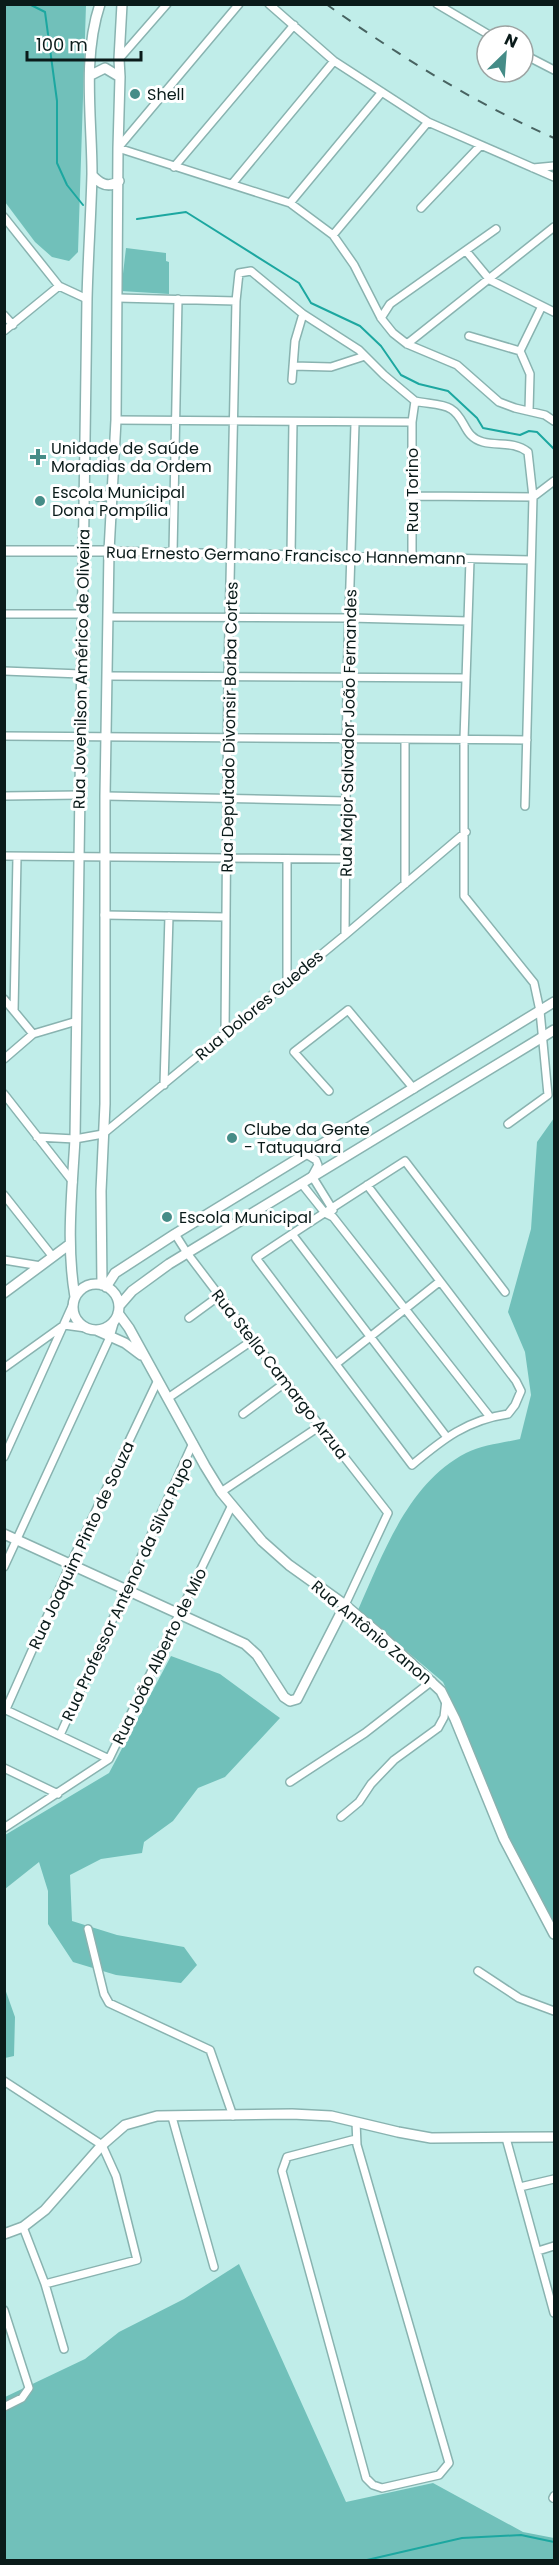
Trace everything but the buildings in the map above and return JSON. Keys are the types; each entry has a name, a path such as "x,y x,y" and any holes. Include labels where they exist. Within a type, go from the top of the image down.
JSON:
{"main road":[{"path":"93,31 100,4"},
{"name":"Rua Jovenilson Américo de Oliveira","path":"104,1286 102,1266 105,796 108,617 116,420 120,77 118,59 122,4"},
{"name":"Rua Jovenilson Américo de Oliveira","path":"74,1300 70,1244 75,1139 82,551 92,175 93,31"},
{"path":"91,75 105,68 120,77"},
{"path":"92,175 97,182 106,185 118,181"},
{"path":"85,491 101,497 112,494"},
{"name":"Rua Ernesto Germano Francisco Hannemann","path":"4,551 110,551"},
{"path":"104,1286 115,1273 175,1234 555,1002"},
{"path":"117,1313 115,1295 104,1286 96,1284 84,1288 74,1300 75,1318 91,1329 110,1325 132,1291 186,1253 555,1030"},
{"path":"4,1293 70,1244"},
{"path":"102,1266 115,1273"},
{"name":"Rua Antônio Zanon","path":"117,1313 221,1492 262,1541 289,1565 345,1605 432,1681 446,1701 504,1839 555,1934"},
{"name":"Rua Antônio Zanon","path":"91,1329 125,1343 145,1358"},
{"path":"4,1534 245,1644 257,1655 284,1697 290,1701 297,1699 345,1605"},
{"path":"4,2234 23,2227 45,2210 102,2145 125,2126 157,2116 321,2116 431,2138 555,2137"}],"street":[{"name":"Rua Jovenilson Américo de Oliveira","path":"93,31 95,4"},
{"path":"118,59 167,4"},
{"path":"239,4 118,148 290,203 333,235 354,265 381,318 393,333 407,344 457,365 500,402 555,421"},
{"path":"269,4 334,61 428,122 555,177"},
{"path":"437,4 475,27"},
{"path":"174,167 294,25"},
{"path":"535,60 555,70"},
{"path":"232,184 334,61"},
{"path":"290,203 382,92"},
{"path":"333,235 428,122"},
{"path":"421,208 480,146"},
{"path":"531,168 555,166"},
{"path":"4,217 59,286 87,299"},
{"path":"407,344 555,227"},
{"path":"381,318 390,304 496,229"},
{"path":"466,250 490,280 542,308 555,312"},
{"name":"Rua Deputado Divonsir Borba Cortes","path":"225,1033 228,676 237,278 243,271 251,271 303,314"},
{"path":"4,331 59,286"},
{"path":"118,298 236,301"},
{"path":"173,553 178,299"},
{"path":"520,351 542,308"},
{"path":"292,380 295,341 303,314 348,342 415,401 449,407 456,412 468,434 474,439 513,445 528,452 533,497 525,806"},
{"path":"4,315 13,325"},
{"path":"469,336 520,351"},
{"path":"520,351 530,374 529,411"},
{"path":"293,366 331,367 365,356"},
{"name":"Rua Torino","path":"412,557 412,422 415,401"},
{"path":"116,420 355,424 412,422"},
{"path":"291,555 293,422"},
{"name":"Rua Major Salvador João Fernandes","path":"345,935 349,618 355,424"},
{"path":"412,496 533,497 555,481"},
{"name":"Rua Ernesto Germano Francisco Hannemann","path":"110,551 531,560"},
{"path":"470,560 464,741 466,832 464,896 534,983 540,1011 548,1095 508,1124"},
{"path":"4,614 82,614"},
{"path":"108,617 468,621"},
{"path":"4,672 81,674"},
{"path":"108,676 466,678"},
{"path":"4,736 527,740"},
{"path":"405,740 405,884"},
{"path":"4,796 80,795"},
{"path":"105,796 347,801"},
{"name":"Rua Dolores Guedes","path":"37,1137 75,1139 103,1134 466,832"},
{"path":"4,856 346,859"},
{"path":"14,1011 16,857"},
{"path":"287,860 287,981"},
{"path":"104,915 226,917"},
{"path":"164,1085 169,916"},
{"path":"4,999 33,1034"},
{"path":"329,1091 294,1052 348,1010 414,1089"},
{"path":"4,1059 33,1034 77,1021"},
{"path":"4,1094 73,1182"},
{"path":"306,1154 313,1156 318,1165 312,1176 332,1208 333,1217"},
{"path":"367,1185 521,1391 508,1414 490,1417 446,1436 412,1465 256,1258 367,1185 405,1161 505,1292"},
{"path":"302,1183 325,1213 333,1217 490,1417"},
{"path":"4,1195 53,1257"},
{"name":"Rua Stella Camargo Arzua","path":"175,1234 186,1253 388,1513 345,1605"},
{"path":"292,1234 446,1436"},
{"path":"4,1260 41,1266"},
{"path":"336,1364 439,1282"},
{"path":"189,1318 219,1296"},
{"path":"4,1457 74,1300"},
{"path":"4,1567 110,1337 117,1313"},
{"path":"4,1368 64,1325 91,1329"},
{"path":"168,1398 253,1340"},
{"name":"Rua Joaquim Pinto de Souza","path":"5,1709 158,1380"},
{"path":"243,1414 286,1382"},
{"path":"221,1492 320,1426"},
{"name":"Rua Professor Antenor da Silva Pupo","path":"60,1735 193,1443"},
{"name":"Rua João Alberto de Mio","path":"4,1828 109,1759 232,1505"},
{"path":"290,1782 365,1733 432,1681"},
{"path":"341,1817 359,1802 371,1784 394,1760 438,1728 444,1717 446,1701"},
{"path":"5,1709 109,1759"},
{"path":"4,1768 58,1794"},
{"path":"88,1929 104,1994 109,2002 116,2008 210,2050 233,2116"},
{"path":"478,1971 519,1998 555,2011"},
{"path":"4,2080 102,2145 116,2176 137,2260 45,2284"},
{"path":"172,2117 214,2267"},
{"path":"356,2122 356,2139 449,2463 439,2475 382,2488 373,2486 366,2478 282,2170 287,2157 356,2139"},
{"path":"506,2138 555,2313"},
{"path":"520,2187 555,2179"},
{"path":"23,2227 45,2284 64,2349"},
{"path":"538,2251 555,2246"},
{"path":"4,2310 29,2388 22,2398 4,2407"}],"shaded area":[{"path":"4,5 86,5 78,252 69,261 52,257 35,242 5,202"},
{"path":"126,248 166,253 166,261 169,262 169,294 121,291"},
{"path":"554,1118 554,1929 509,1839 443,1682 358,1610 377,1566 400,1522 428,1482 446,1466 472,1450 520,1439 531,1395 525,1352 508,1312 531,1229 537,1142"},
{"path":"171,1656 220,1674 280,1718 225,1777 198,1788 173,1821 144,1842 142,1853 101,1859 70,1875 72,1921 117,1935 184,1947 197,1965 181,1983 116,1975 73,1962 48,1924 48,1891 39,1862 5,1889 5,1835 109,1773"},
{"path":"4,1986 15,2017 14,2056 5,2058"},
{"path":"239,2264 346,2502 433,2483 523,2532 554,2538 554,2560 5,2560 5,2397 85,2359 119,2332 184,2299"}],"waterway":[{"path":"29,4 45,12 57,101 57,163 67,185 83,205"},
{"path":"137,219 186,212 299,283 311,303 360,326 381,346 401,375 419,384 448,391 477,418 483,428 520,435 529,431 537,432 554,449"},
{"path":"367,2560 462,2538 521,2535 554,2542"}],"railway":[{"path":"326,4 437,77 554,138"}],"place":[{"name":"Shell","path":"135,94"},
{"name":"Unidade de Saúde Moradias da Ordem","path":"38,457"},
{"name":"Escola Municipal Dona Pompília","path":"40,501"},
{"name":"Clube da Gente - Tatuquara","path":"232,1138"},
{"name":"Escola Municipal","path":"167,1217"}]}
